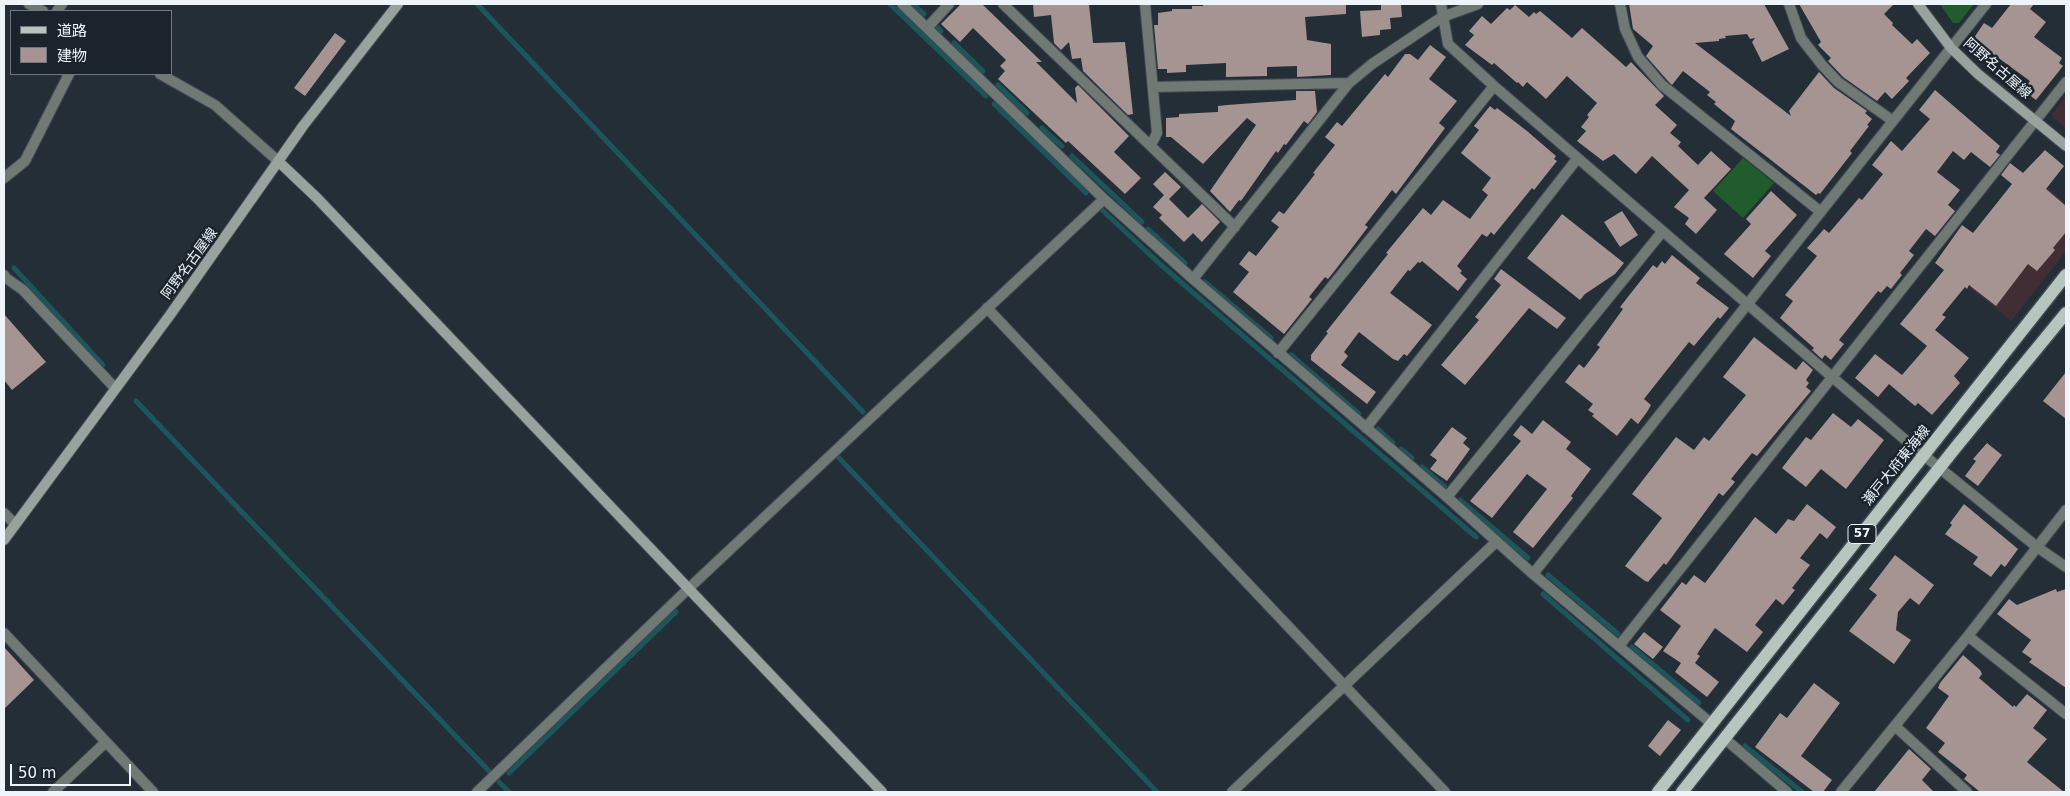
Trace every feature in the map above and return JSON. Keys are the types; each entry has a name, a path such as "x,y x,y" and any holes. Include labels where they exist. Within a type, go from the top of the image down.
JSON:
{"main road":[{"name":"阿野名古屋線","path":"4,540 256,196 278,161 398,4"},
{"name":"阿野名古屋線","path":"1918,4 1952,48 1978,74 2066,146"},
{"path":"278,161 317,198 882,792"},
{"name":"瀬戸大府東海線","path":"1658,792 2066,275"},
{"name":"57","path":"1682,792 2066,313"}],"street":[{"path":"29,4 41,10"},
{"path":"902,4 1104,198 1193,280 1447,497 1533,574 1712,724"},
{"path":"927,28 949,4"},
{"path":"1004,4 1235,228"},
{"path":"1145,4 1157,133 1151,145"},
{"path":"1441,4 1448,44 1494,86 1924,457 2037,547 2066,567"},
{"path":"1193,280 1349,83 1372,64 1442,16 1478,4"},
{"path":"1620,4 1624,30 1638,57 1662,86 1821,212"},
{"path":"1789,4 1801,38 1822,65 1838,82 1894,121"},
{"path":"1533,574 1986,4"},
{"path":"4,178 24,161 68,75"},
{"path":"162,75 215,105 278,161"},
{"path":"1619,646 1833,379 2066,82"},
{"path":"1153,87 1349,83"},
{"path":"1278,353 1494,86"},
{"path":"1366,428 1577,159"},
{"path":"477,792 688,589 1104,198"},
{"path":"1447,497 1662,232"},
{"path":"4,278 23,290 115,388"},
{"path":"987,308 1445,792"},
{"path":"1841,792 1968,636 2066,510"},
{"path":"4,512 15,524"},
{"path":"1232,792 1496,542"},
{"path":"4,633 153,792"},
{"path":"1968,636 2066,714"},
{"path":"1895,726 1967,792"},
{"path":"1724,738 1787,792"},
{"path":"53,792 106,742"}],"shaded area":[{"path":"2066,96 2066,128 2053,118 2052,114"},
{"path":"2048,188 2066,204 2066,251 2011,321 1970,288"}],"green space":[{"path":"1940,4 1974,4 1959,23 1953,23"},
{"path":"1743,158 1774,183 1743,218 1713,191"}],"building":[{"path":"961,4 982,4 1042,62 1036,62 1077,103 1075,88 1078,85 1129,136 1114,152 1141,178 1125,194 1068,141 1066,143 998,79 1005,71 1000,66 1006,60 973,28 960,42 941,24"},
{"path":"1033,4 1089,4 1093,43 1125,42 1133,114 1128,115 1083,71 1081,58 1072,59 1069,42 1061,50 1054,43 1051,15 1034,17"},
{"path":"1203,4 1346,4 1346,14 1305,17 1307,40 1331,44 1331,75 1297,77 1297,66 1267,67 1267,76 1226,77 1226,63 1186,65 1186,72 1167,73 1167,69 1158,69 1154,25 1158,25 1158,13 1172,11 1172,9 1192,9 1192,6 1203,6"},
{"path":"1381,4 1401,4 1402,17 1390,18 1391,29 1380,30 1380,35 1362,37 1360,11 1381,10"},
{"path":"1629,4 1764,4 1789,49 1762,62 1752,42 1755,38 1750,39 1747,34 1725,36 1726,38 1719,39 1719,41 1695,43 1791,116 1789,111 1819,72 1834,88 1867,111 1865,113 1872,119 1867,125 1869,126 1850,151 1852,153 1820,194 1816,195 1731,129 1735,121 1714,104 1716,102 1707,95 1710,92 1683,71 1672,85 1646,56 1653,46 1633,29"},
{"path":"1799,4 1894,4 1884,14 1893,23 1892,25 1912,44 1917,39 1930,53 1906,78 1909,81 1892,99 1885,92 1877,101 1843,77 1828,61 1831,58 1818,45 1821,42"},
{"path":"2011,4 2034,4 2030,9 2046,22 2034,37 2062,58 2059,63 2063,66 2036,100 2023,90 2030,81 1989,51 1985,56 1969,45 1984,23 1992,28"},
{"path":"1515,5 1529,17 1534,12 1536,14 1540,11 1572,38 1582,28 1626,67 1631,62 1664,96 1655,105 1677,125 1670,133 1681,142 1678,146 1698,165 1711,151 1731,169 1704,198 1717,210 1696,234 1685,224 1689,218 1674,207 1689,190 1652,156 1636,174 1614,154 1603,161 1577,141 1586,131 1581,127 1589,117 1587,115 1597,103 1567,76 1546,99 1527,82 1523,87 1494,63 1492,65 1465,45 1474,35 1469,31 1482,16 1491,24 1507,8 1510,10"},
{"path":"335,33 346,41 305,96 294,88"},
{"path":"1430,45 1446,57 1429,79 1457,101 1439,123 1445,128 1396,194 1392,190 1365,225 1368,227 1328,279 1325,277 1309,297 1312,299 1284,334 1233,292 1249,272 1239,264 1249,251 1256,256 1279,227 1271,221 1279,211 1284,214 1335,145 1325,137 1337,122 1342,126 1385,74 1388,77 1405,54 1410,54 1418,60"},
{"path":"1935,90 2000,146 1996,152 2000,155 1990,167 1971,152 1964,160 1953,151 1937,172 1960,190 1948,205 1955,211 1935,236 1926,229 1909,251 1914,255 1900,273 1902,275 1891,289 1887,286 1881,293 1878,291 1839,340 1844,344 1831,360 1825,355 1822,359 1812,350 1814,348 1780,318 1793,301 1785,295 1817,256 1807,248 1824,229 1829,233 1859,198 1862,200 1883,174 1872,165 1891,141 1902,151 1930,119 1919,110"},
{"path":"1296,91 1315,91 1317,112 1308,124 1304,121 1278,153 1276,151 1241,201 1239,200 1230,212 1210,191 1256,125 1247,118 1203,164 1171,137 1166,137 1166,118 1179,117 1179,114 1218,112 1218,106 1296,100"},
{"path":"1490,106 1495,110 1497,108 1527,131 1556,156 1554,159 1557,161 1534,190 1532,188 1494,235 1491,232 1487,237 1482,234 1457,266 1462,271 1460,273 1467,279 1458,291 1422,261 1418,262 1410,271 1408,270 1390,293 1432,325 1407,356 1404,354 1398,361 1393,359 1359,332 1344,352 1348,356 1341,365 1376,392 1367,404 1311,360 1311,355 1328,333 1326,332 1388,254 1386,253 1423,208 1431,215 1443,200 1470,219 1488,195 1482,190 1491,178 1461,153 1479,130 1474,126"},
{"path":"2045,150 2064,166 2046,189 2066,206 2066,232 2053,248 2055,250 2037,271 2028,264 1996,306 1969,285 1967,289 1965,287 1942,315 1946,317 1935,330 1969,358 1954,376 1960,383 1932,415 1918,403 1915,406 1889,384 1878,397 1855,378 1875,354 1902,375 1927,346 1900,324 1944,270 1935,263 1962,225 1973,233 2012,184 2001,175 2010,163 2023,173"},
{"path":"1165,172 1181,187 1169,199 1188,218 1202,204 1220,222 1202,242 1193,233 1184,242 1159,218 1162,215 1153,207 1164,195 1153,184"},
{"path":"1771,191 1797,215 1765,251 1771,256 1753,278 1724,254 1751,224 1746,219"},
{"path":"1622,211 1638,235 1620,247 1604,222"},
{"path":"1562,214 1624,263 1615,274 1585,294 1580,300 1527,258"},
{"path":"1672,255 1700,278 1696,283 1729,308 1720,319 1718,317 1694,346 1689,342 1644,399 1651,405 1638,424 1631,418 1617,436 1592,416 1594,414 1588,410 1593,404 1565,382 1579,364 1584,368 1600,347 1597,345 1623,309 1620,307 1653,265 1657,268 1662,261 1665,264"},
{"path":"1501,269 1566,318 1557,329 1529,308 1465,385 1441,365 1479,320 1475,317 1501,285 1494,279"},
{"path":"4,314 46,362 12,390 4,380"},
{"path":"1754,337 1796,370 1803,361 1813,370 1806,380 1809,383 1806,387 1811,391 1757,456 1752,453 1731,479 1735,482 1723,496 1719,493 1666,565 1664,563 1648,582 1645,581 1625,566 1662,518 1632,494 1676,437 1694,450 1704,437 1709,441 1746,395 1723,377"},
{"path":"2066,372 2066,419 2043,401"},
{"path":"1833,413 1851,427 1858,419 1884,440 1846,489 1821,469 1806,487 1782,468 1806,437 1811,440"},
{"path":"1543,420 1571,442 1566,449 1591,469 1571,496 1573,498 1533,548 1513,532 1547,489 1527,474 1492,518 1470,501 1521,441 1513,435 1521,425 1532,434"},
{"path":"1452,427 1467,438 1463,443 1470,449 1447,481 1430,469 1437,460 1430,455"},
{"path":"1987,443 2002,455 1978,486 1965,476 1976,461 1973,459"},
{"path":"1807,504 1836,527 1827,539 1820,533 1800,558 1810,565 1792,588 1795,590 1783,605 1776,599 1755,625 1763,632 1747,652 1715,628 1697,654 1700,656 1695,663 1719,682 1707,697 1675,672 1681,663 1663,651 1681,626 1660,610 1682,582 1686,585 1694,575 1705,583 1755,517 1776,534 1788,519 1794,521"},
{"path":"1964,504 2018,549 2005,567 2001,564 1991,577 1973,564 1978,557 1945,534 1952,525 1950,523"},
{"path":"1895,555 1934,585 1919,605 1910,598 1898,612 1896,630 1911,640 1894,664 1849,631 1877,595 1869,589"},
{"path":"2056,589 2057,592 2066,589 2066,688 2029,662 2032,659 2022,652 2031,640 1997,614 2009,599 2017,605"},
{"path":"1644,632 1663,647 1653,659 1634,644"},
{"path":"4,647 34,680 4,709"},
{"path":"1963,655 1980,670 1982,674 1979,678 2013,707 2014,705 2016,707 2027,694 2047,710 2033,728 2047,739 2027,762 2064,792 1980,792 1964,779 1967,775 1938,752 1945,743 1926,728 1949,696 1938,688 1940,683"},
{"path":"1814,683 1840,703 1801,756 1832,780 1823,792 1814,792 1755,747 1780,713 1787,718"},
{"path":"1668,720 1681,730 1660,756 1648,746"},
{"path":"1909,749 1931,769 1922,780 1934,792 1874,792"}],"waterway":[{"path":"477,4 863,412"},
{"path":"890,4 986,96"},
{"path":"913,4 924,14"},
{"path":"938,28 941,31"},
{"path":"954,43 983,71"},
{"path":"998,85 1027,113"},
{"path":"994,104 1086,193"},
{"path":"1042,128 1062,146"},
{"path":"1072,156 1142,222"},
{"path":"1101,209 1160,264 1476,537"},
{"path":"1148,229 1185,263"},
{"path":"14,268 103,365"},
{"path":"1205,282 1271,338"},
{"path":"1291,355 1359,414"},
{"path":"136,401 489,771"},
{"path":"1378,429 1393,443"},
{"path":"1401,449 1412,458"},
{"path":"839,458 1157,792"},
{"path":"1422,467 1445,487"},
{"path":"1460,500 1528,558"},
{"path":"1548,575 1618,634"},
{"path":"1543,594 1688,720"},
{"path":"509,773 676,612"},
{"path":"1632,647 1699,703"},
{"path":"1745,746 1802,792"},
{"path":"499,782 509,792"}]}
